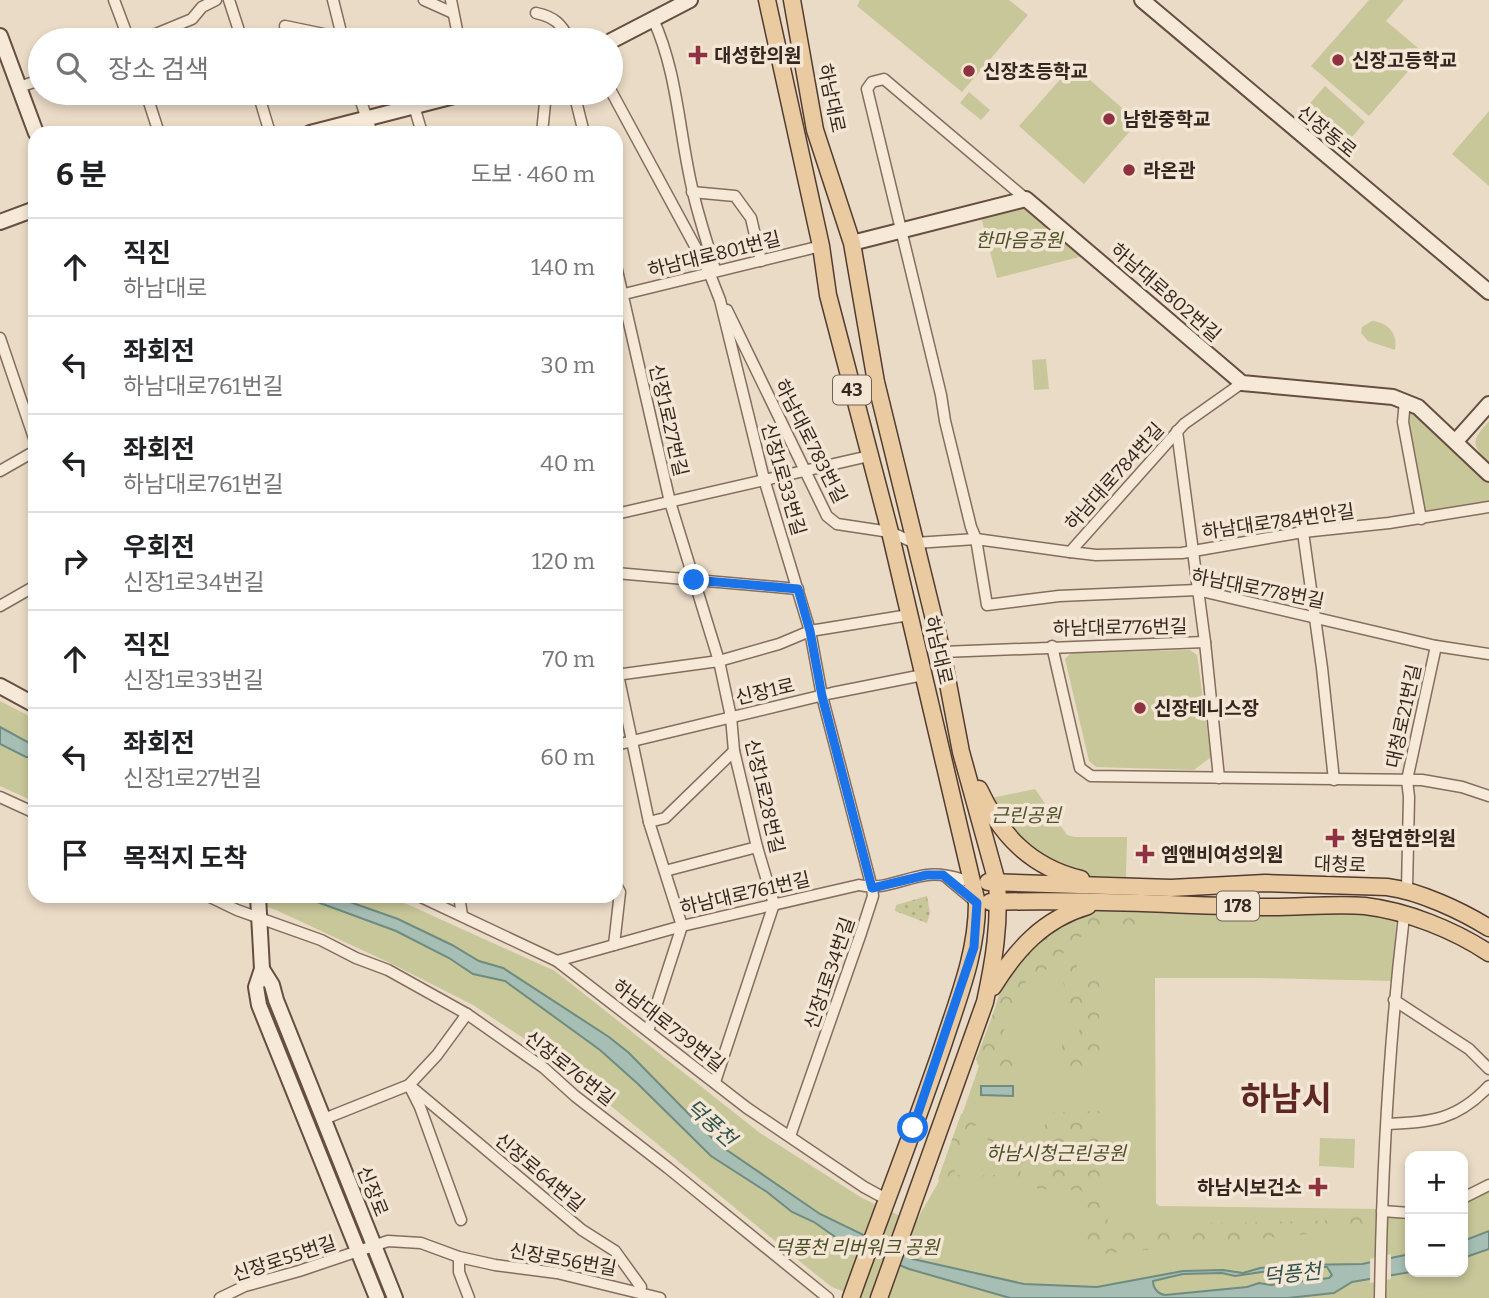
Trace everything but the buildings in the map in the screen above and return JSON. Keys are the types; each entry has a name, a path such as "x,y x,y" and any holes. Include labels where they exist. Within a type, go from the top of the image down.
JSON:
{"main road":[{"name":"하남대로","path":"767,0 821,246 828,295 890,532 977,903 974,947 930,1084 852,1296"},
{"name":"하남대로","path":"792,0 816,130 852,243 876,382 942,652 961,752 997,882 999,902 998,930 985,1002 879,1298"},
{"path":"961,752 994,818 1022,849 1049,870 1112,895"},
{"name":"대청로","path":"972,882 997,882 1112,895 1263,907 1365,906 1448,930 1489,953"},
{"name":"대청로","path":"977,903 1112,895 1171,888 1317,883 1407,889 1461,912 1489,928"},
{"path":"985,1002 1003,970 1033,935 1075,911 1112,895"},
{"path":"974,947 983,940 991,943 993,947 989,965 992,971"}],"street":[{"path":"114,0 124,28"},
{"path":"170,28 192,19 202,7 216,0"},
{"path":"229,0 238,28"},
{"path":"333,0 340,28"},
{"path":"424,0 453,13"},
{"path":"451,0 456,28"},
{"path":"623,35 690,0"},
{"name":"신장동로","path":"1142,0 1489,292"},
{"path":"537,13 550,16 564,28"},
{"name":"신장1로33번길","path":"653,19 659,31 676,96 692,192 764,480 810,631 822,696"},
{"path":"285,26 294,28"},
{"path":"0,36 33,126"},
{"path":"976,539 949,439 867,89 872,82 884,79 1026,200"},
{"path":"19,87 28,84"},
{"path":"150,105 157,126"},
{"path":"262,105 268,126"},
{"path":"361,105 369,126"},
{"path":"336,126 418,105"},
{"path":"543,126 545,105"},
{"path":"577,105 582,126"},
{"path":"619,105 712,271"},
{"path":"414,106 420,126"},
{"path":"692,192 735,196 751,218 761,261"},
{"path":"852,243 1026,200"},
{"name":"하남대로802번길","path":"1026,200 1242,383"},
{"path":"0,222 28,212"},
{"name":"하남대로801번길","path":"623,294 821,246"},
{"name":"하남대로783번길","path":"720,300 827,516 837,524 890,532 915,543"},
{"name":"신장1로27번길","path":"623,307 670,502 719,661 731,717"},
{"path":"0,338 28,420"},
{"path":"1242,383 1405,400 1418,407 1489,474"},
{"name":"하남대로784번길","path":"915,543 976,539 1070,552 1184,424 1242,383"},
{"path":"1405,400 1403,422 1421,519"},
{"path":"1456,442 1489,404"},
{"path":"1177,431 1205,642"},
{"path":"0,471 28,454"},
{"path":"623,512 869,456"},
{"name":"하남대로784번안길","path":"1070,552 1096,555 1182,553 1303,532 1421,519 1489,507"},
{"path":"1303,532 1334,780"},
{"name":"하남대로778번길","path":"976,539 987,605 1059,596 1197,590 1436,646"},
{"path":"623,574 798,589"},
{"path":"0,606 28,590"},
{"path":"623,671 719,661 779,644 810,631 909,615"},
{"name":"하남대로776번길","path":"942,652 1205,642 1219,778"},
{"path":"1052,646 1080,768 1091,776 1407,780 1444,783 1489,796"},
{"name":"대청로21번길","path":"1407,889 1407,780 1436,646 1489,654"},
{"name":"신장1로","path":"623,744 822,696 923,675"},
{"path":"0,686 28,701"},
{"name":"신장1로34번길","path":"790,1136 873,896 822,696"},
{"path":"623,698 649,822 682,926 648,1031"},
{"name":"신장1로28번길","path":"731,717 734,751 774,904"},
{"path":"649,822 665,818 734,751"},
{"path":"0,797 28,810"},
{"path":"665,871 757,847"},
{"name":"하남대로761번길","path":"557,961 682,926 859,885 872,888 926,875 943,875 972,882"},
{"path":"943,875 977,903"},
{"name":"신장로76번길","path":"240,903 258,907 356,958 388,970 467,1014 544,1068 575,1096 828,1298"},
{"name":"하남대로739번길","path":"435,903 557,961 747,1108 885,1203"},
{"path":"460,903 462,915"},
{"path":"614,945 619,903"},
{"path":"715,1082 774,904"},
{"name":"신장로","path":"258,907 262,969 256,986 259,1005 377,1298"},
{"path":"1380,1298 1381,1226 1394,1000 1404,916"},
{"name":"신장로","path":"262,969 272,985 395,1298"},
{"path":"1394,1000 1469,1049 1489,1069"},
{"path":"324,1119 409,1085 437,1055 467,1014"},
{"path":"409,1085 420,1107 461,1220"},
{"name":"신장로64번길","path":"409,1085 582,1230 615,1251 641,1287 640,1291"},
{"path":"1387,1124 1446,1118 1477,1098 1489,1086"},
{"path":"300,1104 315,1098"},
{"path":"1468,1196 1489,1185"},
{"path":"1382,1211 1405,1213"},
{"name":"신장로56번길","path":"359,1252 388,1241 421,1243 495,1265 557,1273 660,1298"},
{"name":"신장로55번길","path":"220,1298 245,1286 359,1252"},
{"path":"459,1256 459,1272 470,1298"}],"green space":[{"path":"860,0 1009,0 1028,15 962,92 857,6"},
{"path":"1369,0 1404,0 1386,21 1424,53 1369,116 1311,66"},
{"path":"1073,65 1138,122 1084,184 1019,126"},
{"path":"1325,86 1365,122 1345,145 1305,109"},
{"path":"969,92 990,110 981,120 960,103"},
{"path":"1489,111 1489,186 1452,154"},
{"name":"한마음공원","path":"1027,206 1087,255 997,278 981,217"},
{"path":"1372,321 1391,330 1396,344 1395,350 1368,341 1361,333 1362,327"},
{"path":"1046,359 1049,389 1034,390 1032,360"},
{"path":"1418,407 1489,474 1489,507 1421,519 1403,413"},
{"path":"1489,421 1489,463 1479,451 1476,442 1479,433"},
{"name":"신장테니스장","path":"1190,650 1197,655 1211,757 1194,770 1096,767 1089,761 1065,659 1071,653"},
{"path":"0,701 28,715 28,799 0,786"},
{"name":"근린공원","path":"1035,789 1067,835 1127,837 1126,877 1092,876 1051,865 1011,831 991,798"},
{"path":"927,896 930,913 927,923 895,911 896,905"},
{"path":"256,903 404,903 555,971 760,1133 862,1198 915,1223 938,1183 977,1072 1005,973 1087,910 1396,915 1394,981 1155,978 1156,1203 1159,1206 1378,1209 1405,1215 1405,1277 1468,1277 1468,1200 1489,1190 1489,1298 859,1298 832,1287 549,1055 473,1005 392,964"},
{"path":"1089,912 1143,913 1144,919 1138,934 1126,936 1111,932 1099,939 1086,934 1080,937 1036,979 1027,979 1023,989 1029,997 1028,1004 1010,1014 1004,1028 1009,1044 1026,1055 1025,1070 983,1069 976,1059 1008,974 1046,934"},
{"path":"1077,950 1077,972 1096,972 1099,975 1100,1054 1093,1072 1051,1071 1057,1052 1062,1049 1062,1043 1068,1042 1074,1048 1079,1034 1080,1021 1073,1023 1066,1016 1070,999 1057,969"},
{"path":"264,989 267,989 293,1061 289,1061 264,1001"},
{"path":"313,1109 345,1191 341,1191 309,1112"},
{"name":"하남시청근린공원","path":"1098,1111 1105,1115 1104,1140 1099,1141 1102,1210 1107,1211 1108,1226 1345,1220 1363,1210 1369,1214 1369,1228 1102,1254 1083,1246 1083,1193 1081,1190 1038,1189 1033,1184 1034,1157 1045,1156 1045,1113"},
{"path":"971,1113 979,1117 980,1122 961,1144 956,1158 955,1174 1003,1176 1007,1169 986,1137 984,1122 985,1114 999,1113 996,1142 1003,1145 1011,1160 1021,1163 1020,1185 942,1185 938,1179 961,1114"},
{"path":"1320,1138 1355,1139 1354,1168 1319,1166"}],"shaded area":[{"path":"0,727 28,742 28,757 26,757 0,744"},
{"path":"320,903 353,903 398,919 479,961 503,968 629,1053 718,1144 820,1214 913,1259 1024,1284 1097,1287 1183,1271 1223,1270 1243,1273 1260,1268 1295,1265 1362,1264 1405,1255 1405,1273 1352,1282 1334,1293 1288,1298 1010,1298 909,1269 841,1241 814,1222 792,1212 767,1192 711,1156 600,1050 505,981 473,974 449,958 396,931","holes":["1295,1267 1327,1267 1332,1275 1329,1278 1271,1285 1259,1283 1247,1287 1165,1295 1156,1290 1153,1281 1183,1274 1222,1273 1235,1276"]},
{"path":"981,1086 1013,1086 1013,1096 981,1095"},
{"path":"1489,1231 1489,1249 1468,1256 1468,1239"}],"pier":[{"path":"1391,1254 1391,1279 1370,1283 1370,1259"}],"place":[{"name":"대성한의원","path":"698,55"},
{"name":"신장고등학교","path":"1338,60"},
{"name":"신장초등학교","path":"969,71"},
{"name":"남한중학교","path":"1109,119"},
{"name":"라온관","path":"1129,170"},
{"name":"신장테니스장","path":"1140,708"},
{"name":"청담연한의원","path":"1335,838"},
{"name":"엠앤비여성의원","path":"1145,854"},
{"name":"하남시보건소","path":"1318,1187"}],"district":[{"name":"하남시","path":"1286,1098"}],"route":[{"path":"694,580 798,589 855,831 872,888 926,875 943,875 977,903 974,947 913,1128"}],"water label":[{"name":"덕풍천","path":"711,1123"},
{"name":"덕풍천","path":"1292,1274"}],"park label":[{"name":"덕풍천 리버워크 공원","path":"857,1247"}]}
